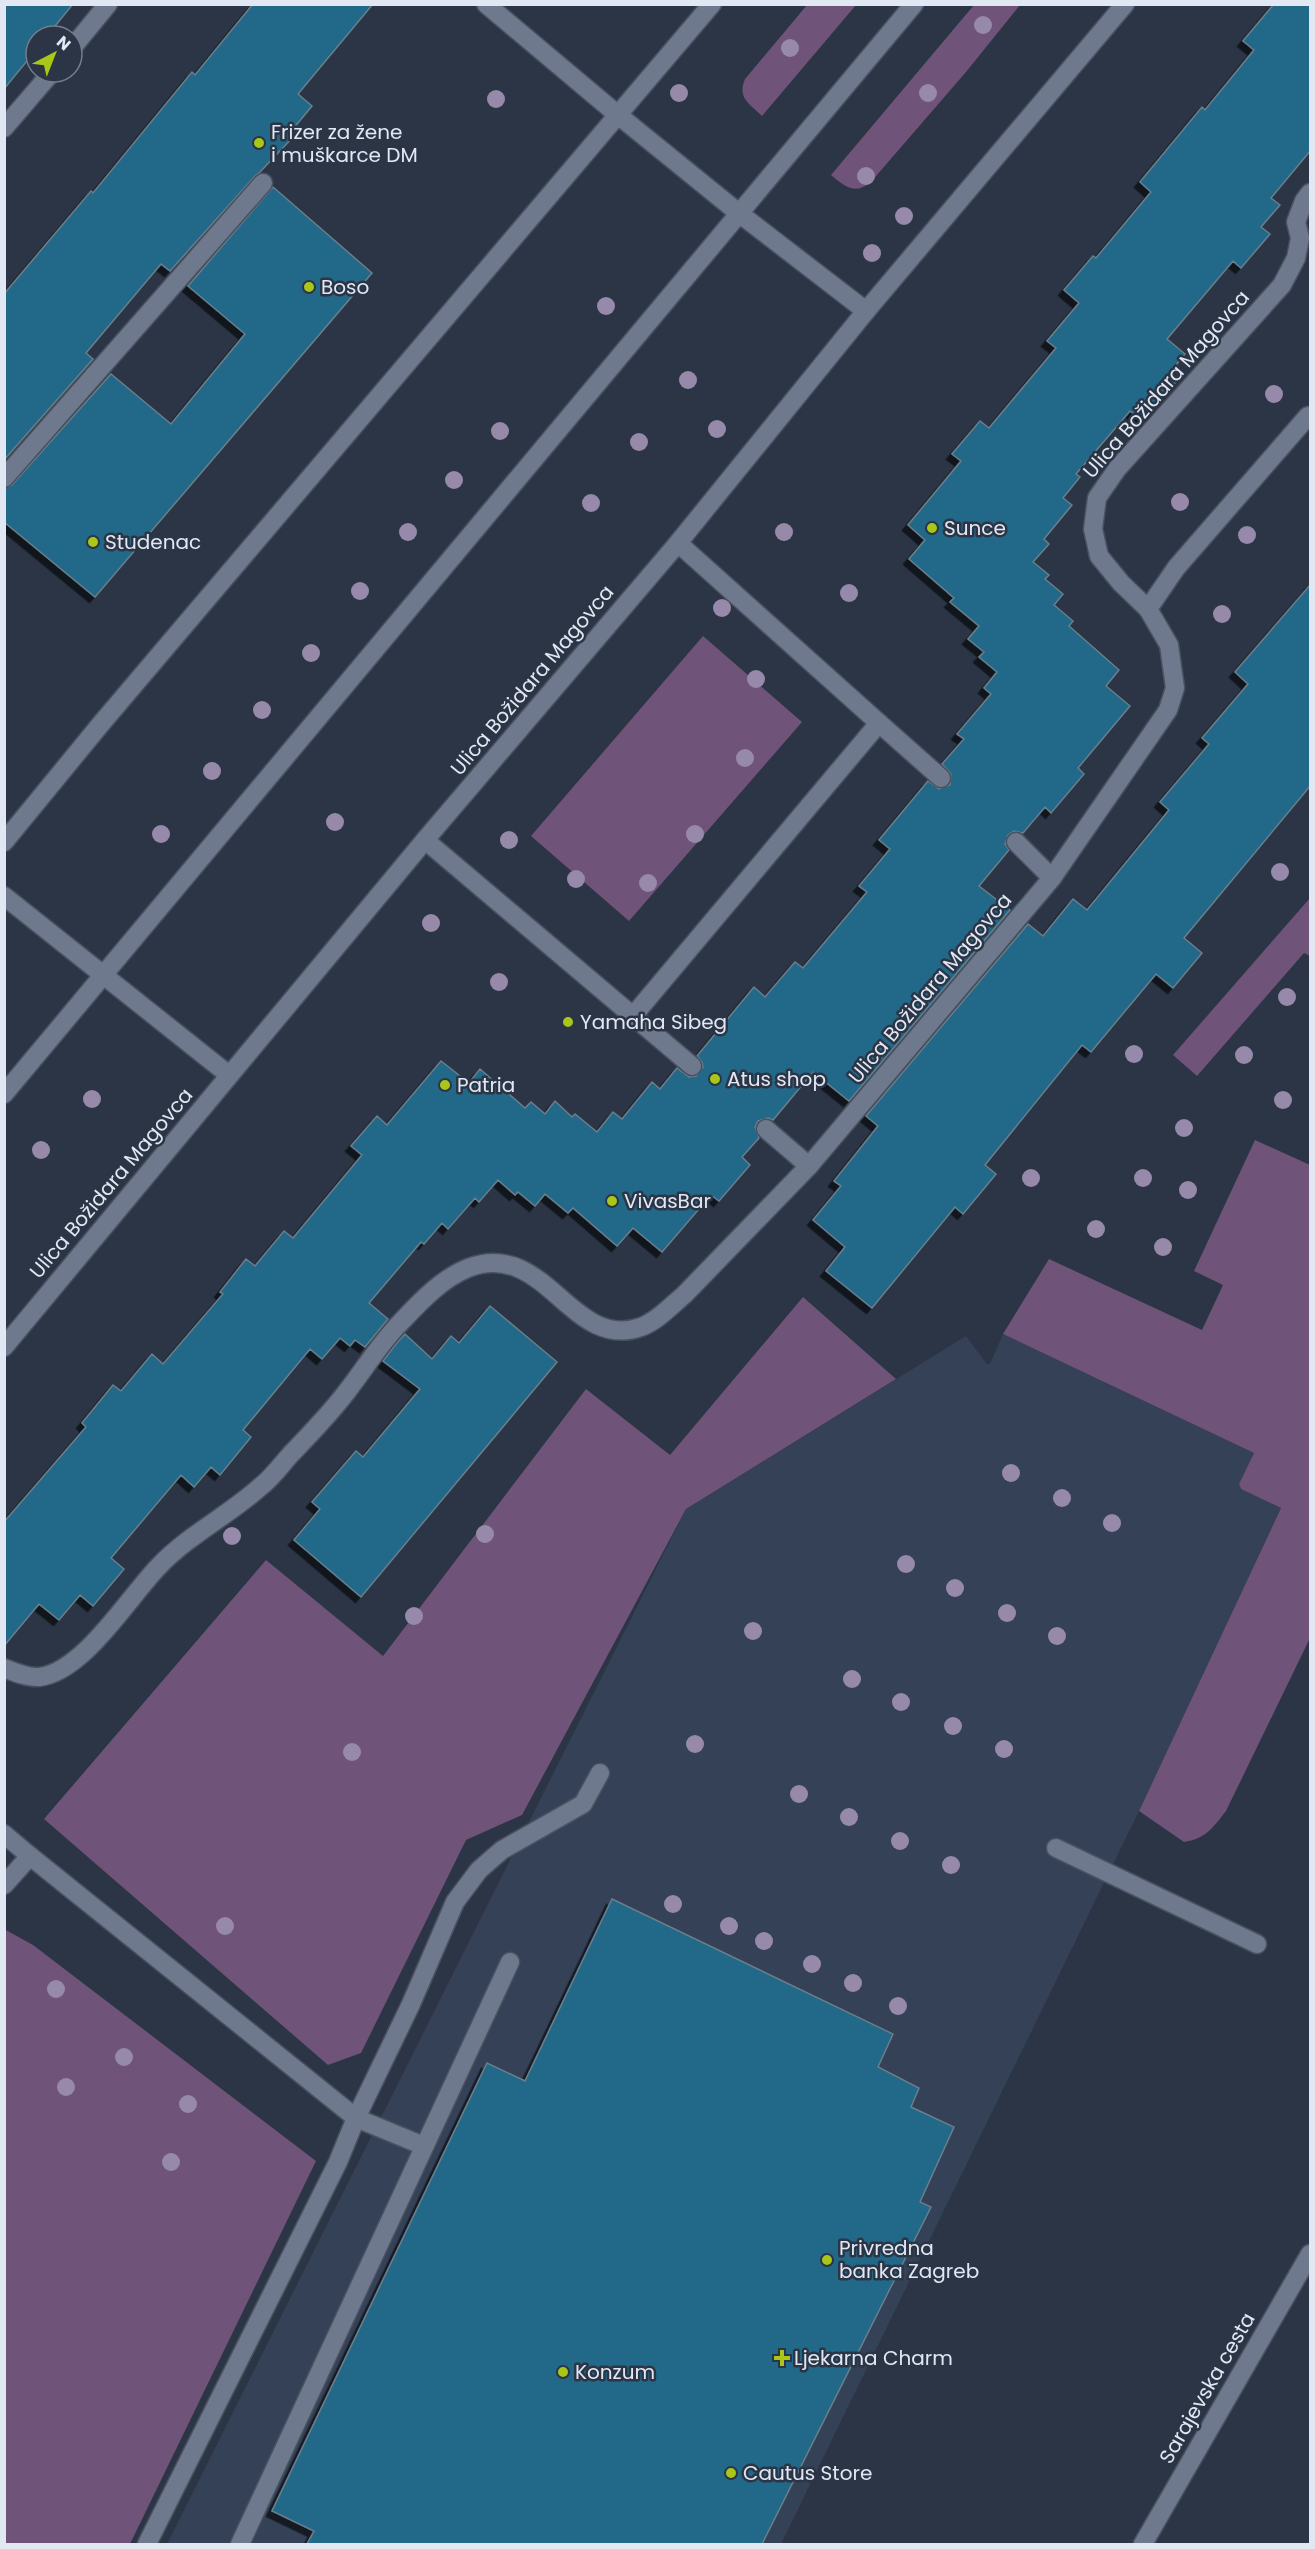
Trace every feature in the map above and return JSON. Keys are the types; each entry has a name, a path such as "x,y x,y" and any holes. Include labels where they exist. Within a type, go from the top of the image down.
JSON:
{"street":[{"path":"84,33 108,4"},
{"path":"486,4 740,214 866,311"},
{"path":"4,842 100,725 712,4"},
{"path":"4,1094 914,4"},
{"name":"Ulica Božidara Magovca","path":"4,1347 425,840 678,543 866,311 1125,4"},
{"path":"4,128 42,84"},
{"path":"4,478 263,183"},
{"name":"Ulica Božidara Magovca","path":"4,1668 16,1673 39,1677 58,1671 79,1657 160,1564 203,1528 260,1488 335,1408 399,1324 432,1291 454,1275 485,1264 505,1264 524,1270 538,1278 577,1313 598,1325 621,1332 642,1327 665,1312 684,1295 809,1166 1053,878 1168,710 1175,688 1169,645 1148,609 1121,583 1099,556 1094,529 1097,498 1117,469 1282,285 1296,258 1300,238 1296,222 1304,201 1311,193"},
{"path":"1148,609 1176,568 1308,416"},
{"path":"678,543 941,778"},
{"path":"633,1016 879,723"},
{"path":"425,840 692,1066"},
{"path":"1016,842 1053,878"},
{"path":"4,896 229,1075"},
{"path":"766,1129 809,1166"},
{"path":"147,2544 338,2162 455,1902 479,1870 502,1850 583,1804 600,1773"},
{"path":"4,1834 356,2118 424,2146"},
{"path":"1056,1848 1257,1944"},
{"path":"4,1885 30,1856"},
{"path":"240,2544 510,1962"},
{"name":"Sarajevska cesta","path":"1143,2544 1311,2254"}],"shaded area":[{"path":"807,5 856,5 762,116 743,96 745,79"},
{"path":"974,5 1020,5 966,72 870,183 854,189 840,183 831,175"},
{"path":"703,636 802,722 629,921 531,836"},
{"path":"1310,898 1310,956 1304,953 1197,1076 1173,1055"},
{"path":"1255,1140 1310,1165 1310,1638 1226,1811 1208,1832 1184,1842 1139,1811 1281,1508 1241,1489 1239,1484 1254,1453 1003,1334 1049,1259 1202,1330 1223,1285 1194,1271"},
{"path":"803,1297 896,1379 686,1509 522,1815 466,1840 361,2053 328,2065 44,1819 266,1560 383,1656 586,1389 670,1455"},
{"path":"1003,1334 1254,1453 1239,1484 1241,1489 1281,1508 1139,1811 781,2544 167,2544 686,1509 966,1336 987,1364 990,1364"},
{"path":"4,1929 33,1945 316,2161 130,2544 5,2544"}],"building":[{"path":"4,4 73,4 57,24 24,24 24,65 4,89"},
{"path":"253,4 373,4 298,94 312,106 293,129 297,133 170,271 161,264 86,353 93,359 4,460 4,294 91,191 93,193 192,72 195,75"},
{"path":"1274,4 1311,4 1311,150 1271,198 1280,205 1261,227 1270,234 1241,268 1233,261 1167,339 1185,354 1167,376 1175,383 1143,421 1130,411 1076,474 1080,477 1063,498 1072,505 1044,539 1049,544 1033,562 1049,575 1045,579 1063,594 1054,605 1073,621 1069,626 1119,670 1106,686 1130,706 1078,768 1084,774 1051,813 1045,807 1023,833 1014,831 1008,835 1005,844 1009,850 979,886 1010,910 849,1101 813,1072 773,1120 768,1118 758,1121 755,1127 759,1138 742,1157 750,1165 719,1201 711,1195 662,1252 633,1228 617,1246 573,1208 568,1213 545,1194 535,1206 518,1192 515,1195 498,1180 479,1202 475,1198 448,1229 442,1223 424,1244 421,1242 369,1303 388,1319 365,1347 355,1340 350,1346 340,1338 322,1359 310,1349 243,1430 251,1437 220,1475 211,1467 194,1487 181,1475 111,1558 124,1569 93,1606 80,1595 59,1620 39,1604 4,1646 4,1522 86,1427 82,1423 113,1385 121,1391 152,1354 163,1364 223,1294 220,1292 246,1259 255,1266 284,1231 293,1238 362,1155 351,1146 377,1116 387,1125 441,1061 469,1083 480,1069 525,1108 531,1102 545,1114 555,1101 572,1117 575,1114 597,1132 613,1112 622,1119 652,1082 660,1089 677,1068 689,1077 696,1076 703,1067 697,1056 754,987 765,997 795,962 803,968 867,892 859,886 890,849 879,840 928,781 939,789 950,785 951,774 942,764 964,739 957,734 991,694 984,688 997,672 979,657 984,652 968,639 979,626 950,602 954,598 909,559 925,540 908,525 961,461 952,454 980,421 989,428 1056,348 1047,341 1079,303 1064,290 1093,256 1096,258 1151,192 1140,182 1202,107 1205,110 1254,50 1243,41"},
{"path":"273,187 372,273 95,597 4,522 4,489 12,485 111,374 171,424 245,334 188,286"},
{"path":"1311,584 1311,785 1184,938 1202,953 1173,988 1156,974 1091,1052 1082,1045 985,1165 996,1174 963,1214 955,1207 872,1308 826,1271 845,1247 813,1220 841,1186 834,1181 878,1126 866,1116 1028,924 1043,936 1073,899 1087,910 1169,810 1160,802 1209,744 1202,738 1248,684 1235,672"},
{"path":"490,1306 557,1362 361,1597 294,1540 320,1509 312,1502 356,1451 363,1457 420,1389 383,1361 396,1344 405,1334 432,1359 451,1336 459,1343"},
{"path":"612,1899 893,2034 878,2067 919,2088 911,2107 954,2127 920,2202 931,2207 762,2544 307,2544 314,2531 272,2511 487,2063 525,2081"}],"place":[{"name":"Frizer za žene i muškarce DM","path":"259,143"},
{"name":"Boso","path":"309,287"},
{"name":"Sunce","path":"932,528"},
{"name":"Studenac","path":"93,542"},
{"name":"Yamaha Sibeg","path":"568,1022"},
{"name":"Atus shop","path":"715,1079"},
{"name":"Patria","path":"445,1085"},
{"name":"VivasBar","path":"612,1201"},
{"name":"Privredna banka Zagreb","path":"827,2260"},
{"name":"Ljekarna Charm","path":"782,2358"},
{"name":"Konzum","path":"563,2372"},
{"name":"Cautus Store","path":"731,2473"}]}
